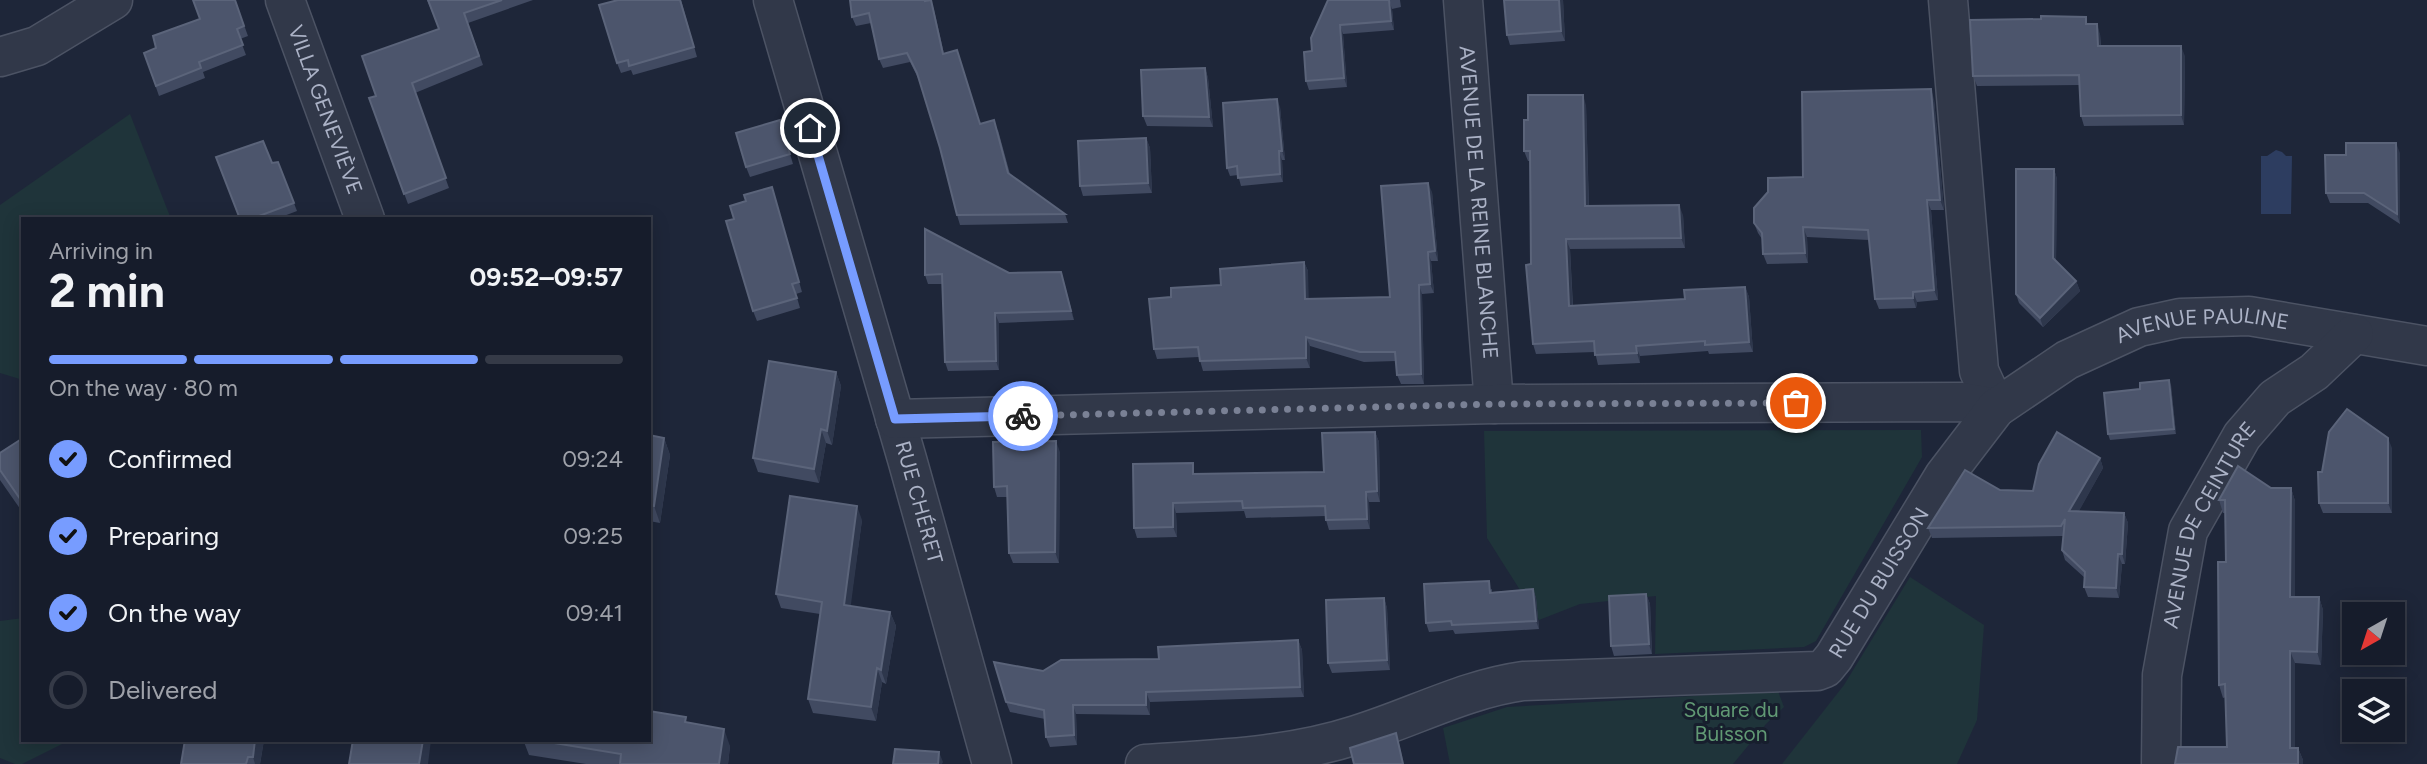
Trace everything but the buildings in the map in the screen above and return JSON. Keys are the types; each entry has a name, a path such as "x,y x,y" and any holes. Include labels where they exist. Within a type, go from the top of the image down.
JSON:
{"street":[{"path":"0,57 37,46 113,0"},
{"name":"VILLA GENEVIÈVE","path":"285,0 364,217"},
{"name":"RUE CHÉRET","path":"773,0 992,764"},
{"name":"AVENUE DE LA REINE BLANCHE","path":"1462,0 1494,404"},
{"path":"1948,0 1979,371 1996,408"},
{"name":"AVENUE PAULINE","path":"1996,408 2067,360 2139,327 2180,318 2249,316 2427,346"},
{"name":"AVENUE DE CEINTURE","path":"2161,764 2162,675 2188,531 2242,436 2275,398 2314,372 2354,334"},
{"path":"895,419 1494,404 1962,402 1996,408"},
{"name":"RUE DU BUISSON","path":"1146,764 1264,755 1354,736 1498,684 1817,671 1825,668 1944,476 1996,408"}],"green space":[{"path":"130,114 170,217 21,217 21,379 0,373 0,205"},
{"path":"1921,430 1922,457 1816,641 1804,647 1655,654 1656,596 1580,604 1539,620 1487,538 1484,431"},
{"path":"1910,577 1984,625 1977,720 1957,764 1782,764 1844,685"},
{"path":"21,618 21,742 66,742 22,764 0,758 0,621"},
{"name":"Square du Buisson","path":"1778,691 1784,707 1733,764 1450,764 1443,728 1507,707"}],"water":[{"path":"2276,150 2286,156 2292,156 2291,214 2261,214 2261,156 2267,156"}],"way so far":[{"path":"1023,416 1494,404 1796,403"}],"route":[{"path":"810,128 895,419 1023,416"}]}
